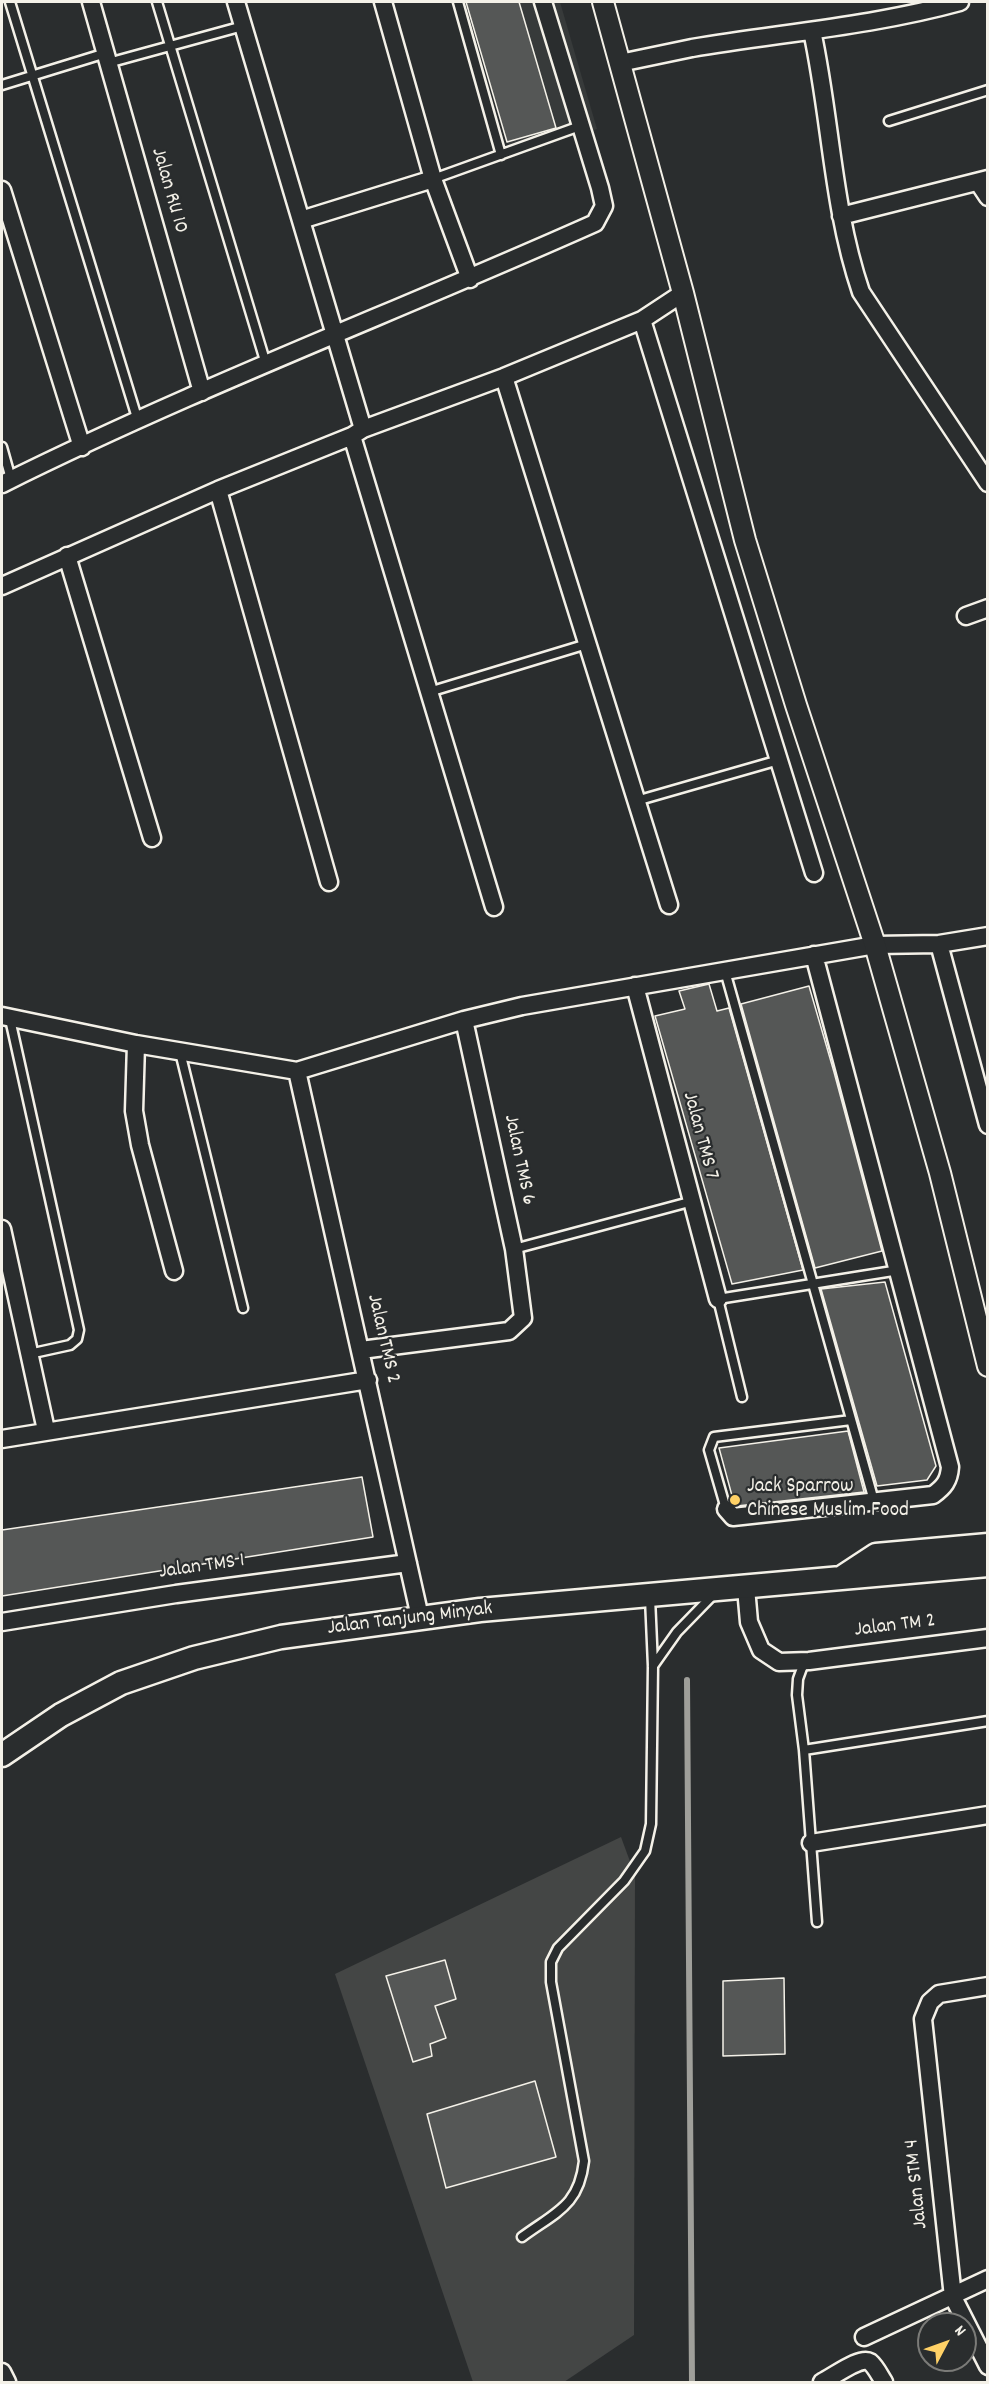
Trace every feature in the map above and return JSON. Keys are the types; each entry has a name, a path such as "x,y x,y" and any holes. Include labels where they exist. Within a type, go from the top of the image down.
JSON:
{"main road":[{"path":"936,1549 954,1540 987,1538"},
{"name":"Jalan Tanjung Minyak","path":"844,1576 876,1555 987,1545"},
{"name":"Jalan Tanjung Minyak","path":"2,1755 70,1709 121,1683 194,1658 281,1636 420,1617 650,1594 746,1588 844,1576 987,1565"}],"street":[{"name":"Jalan RU 10","path":"91,2 202,392"},
{"path":"236,2 354,400 357,433 429,692 494,907"},
{"path":"383,2 432,179 470,279"},
{"path":"6,482 266,364 337,341 595,223 604,206 543,2"},
{"path":"603,2 683,292 745,540 874,945 940,1173 987,1366"},
{"path":"620,63 692,48 812,31 931,5 960,2"},
{"path":"812,31 820,68 833,173 841,216 851,262 861,292 987,483"},
{"path":"302,220 432,179"},
{"path":"841,216 983,180 987,197"},
{"path":"2,190 82,447"},
{"path":"2,586 218,490 642,320 683,292"},
{"path":"642,320 814,873"},
{"path":"504,377 669,905"},
{"path":"218,490 329,882"},
{"path":"67,556 152,838"},
{"path":"966,616 987,608"},
{"path":"6,1018 136,1044 297,1071 464,1020 522,1006 874,945 939,944 987,936"},
{"path":"939,944 984,1095 987,1125"},
{"path":"726,1509 733,1517 933,1495 949,1479 950,1467 814,955"},
{"name":"Jalan TMS 7","path":"635,986 718,1299"},
{"name":"Jalan TMS 6","path":"361,1350 509,1331 523,1318 514,1249 464,1020"},
{"path":"136,1044 134,1111 140,1145 174,1271"},
{"name":"Jalan TMS 2","path":"297,1071 420,1617"},
{"path":"2,1229 46,1430"},
{"path":"2,1439 46,1430 368,1380"},
{"name":"Jalan TMS 1","path":"2,1622 176,1594 408,1563"},
{"name":"Jalan TM 2","path":"746,1588 749,1622 761,1650 779,1662 809,1661 987,1638"},
{"path":"811,1843 987,1815"},
{"name":"Jalan STM 4","path":"987,1986 939,1994 930,2002 923,2019 953,2297 987,2366"},
{"path":"864,2337 987,2279"},
{"path":"822,2382 859,2361 867,2360 873,2364 884,2382"},
{"path":"2,2372 7,2382"}],"lane":[{"path":"10,2 138,421"},
{"path":"157,2 266,364"},
{"path":"458,2 501,155"},
{"path":"2,85 33,75 170,46 243,26"},
{"path":"889,121 987,90"},
{"path":"432,179 580,126"},
{"path":"2,447 6,482"},
{"path":"429,692 587,644"},
{"path":"636,801 779,760"},
{"path":"724,971 874,1501"},
{"path":"6,1018 79,1330 77,1339 70,1345 29,1354"},
{"path":"180,1052 243,1308"},
{"path":"514,1249 693,1202"},
{"path":"742,1397 718,1299 899,1270"},
{"path":"726,1509 709,1450 714,1437 851,1420"},
{"path":"653,1666 677,1632 719,1589"},
{"path":"522,2237 571,2202 582,2180 584,2161 552,1982 551,1962 558,1948 624,1881 645,1851 651,1824 653,1666 650,1594"},
{"path":"809,1661 802,1668 798,1679 797,1695 804,1750 817,1922"},
{"path":"804,1750 987,1720"}],"shaded area":[{"path":"467,2 560,2 597,129 511,154"},
{"path":"621,1837 635,1875 634,2335 564,2382 473,2382 335,1974"}],"building":[{"path":"466,2 519,2 556,128 507,142"},
{"path":"709,984 717,1011 729,1008 803,1270 732,1284 655,1016 685,1009 679,991"},
{"path":"809,986 882,1251 815,1268 741,1004"},
{"path":"885,1282 936,1466 927,1480 877,1486 821,1289"},
{"path":"848,1431 864,1492 737,1506 734,1503 719,1448"},
{"path":"362,1477 373,1537 2,1596 2,1530"},
{"path":"445,1960 456,1999 435,2006 446,2038 430,2044 432,2056 413,2062 386,1976"},
{"path":"784,1978 785,2054 723,2056 723,1981"},
{"path":"535,2081 556,2157 446,2188 427,2114"}],"waterway":[{"path":"687,1680 692,2382"}],"place":[{"name":"Jack Sparrow Chinese Muslim Food","path":"735,1500"}]}
